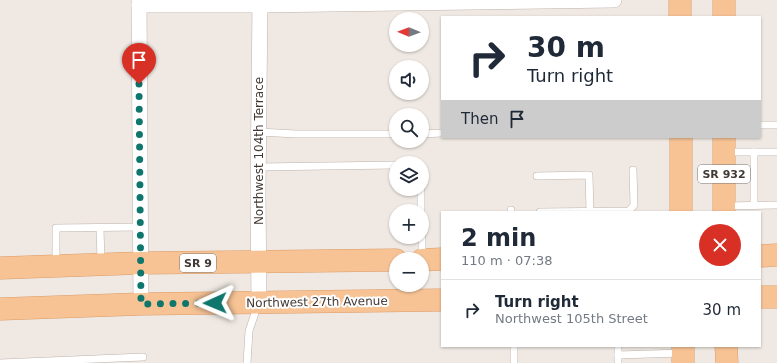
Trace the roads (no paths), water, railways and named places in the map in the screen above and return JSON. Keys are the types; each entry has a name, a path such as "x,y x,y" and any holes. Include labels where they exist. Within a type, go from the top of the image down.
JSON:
{"main road":[{"path":"680,0 680,16"},
{"path":"724,0 724,16"},
{"name":"SR 932","path":"681,138 681,211"},
{"name":"SR 932","path":"724,145 724,209"},
{"path":"761,256 777,255"},
{"path":"429,260 441,259"},
{"name":"SR 9","path":"0,268 141,263 389,260"},
{"path":"761,297 777,297"},
{"name":"Northwest 27th Avenue","path":"0,309 141,304 441,300"},
{"path":"726,347 727,363"}],"street":[{"path":"141,304 139,3 614,0"},
{"name":"Northwest 104th Terrace","path":"259,302 258,167 260,3"}],"lane":[{"path":"761,125 777,125"},
{"path":"259,132 296,134 389,134"},
{"path":"429,134 441,133"},
{"path":"724,145 754,152 777,152"},
{"path":"754,152 754,205"},
{"path":"258,167 389,165"},
{"path":"629,211 634,205 633,170"},
{"path":"537,176 589,175 590,211"},
{"path":"724,209 754,205 777,205"},
{"path":"56,266 56,228 140,227"},
{"path":"100,228 101,265"},
{"path":"247,363 249,331 259,302"},
{"path":"514,347 514,363"},
{"path":"618,347 618,363"},
{"path":"618,355 683,354"},
{"path":"0,363 143,357"}]}
